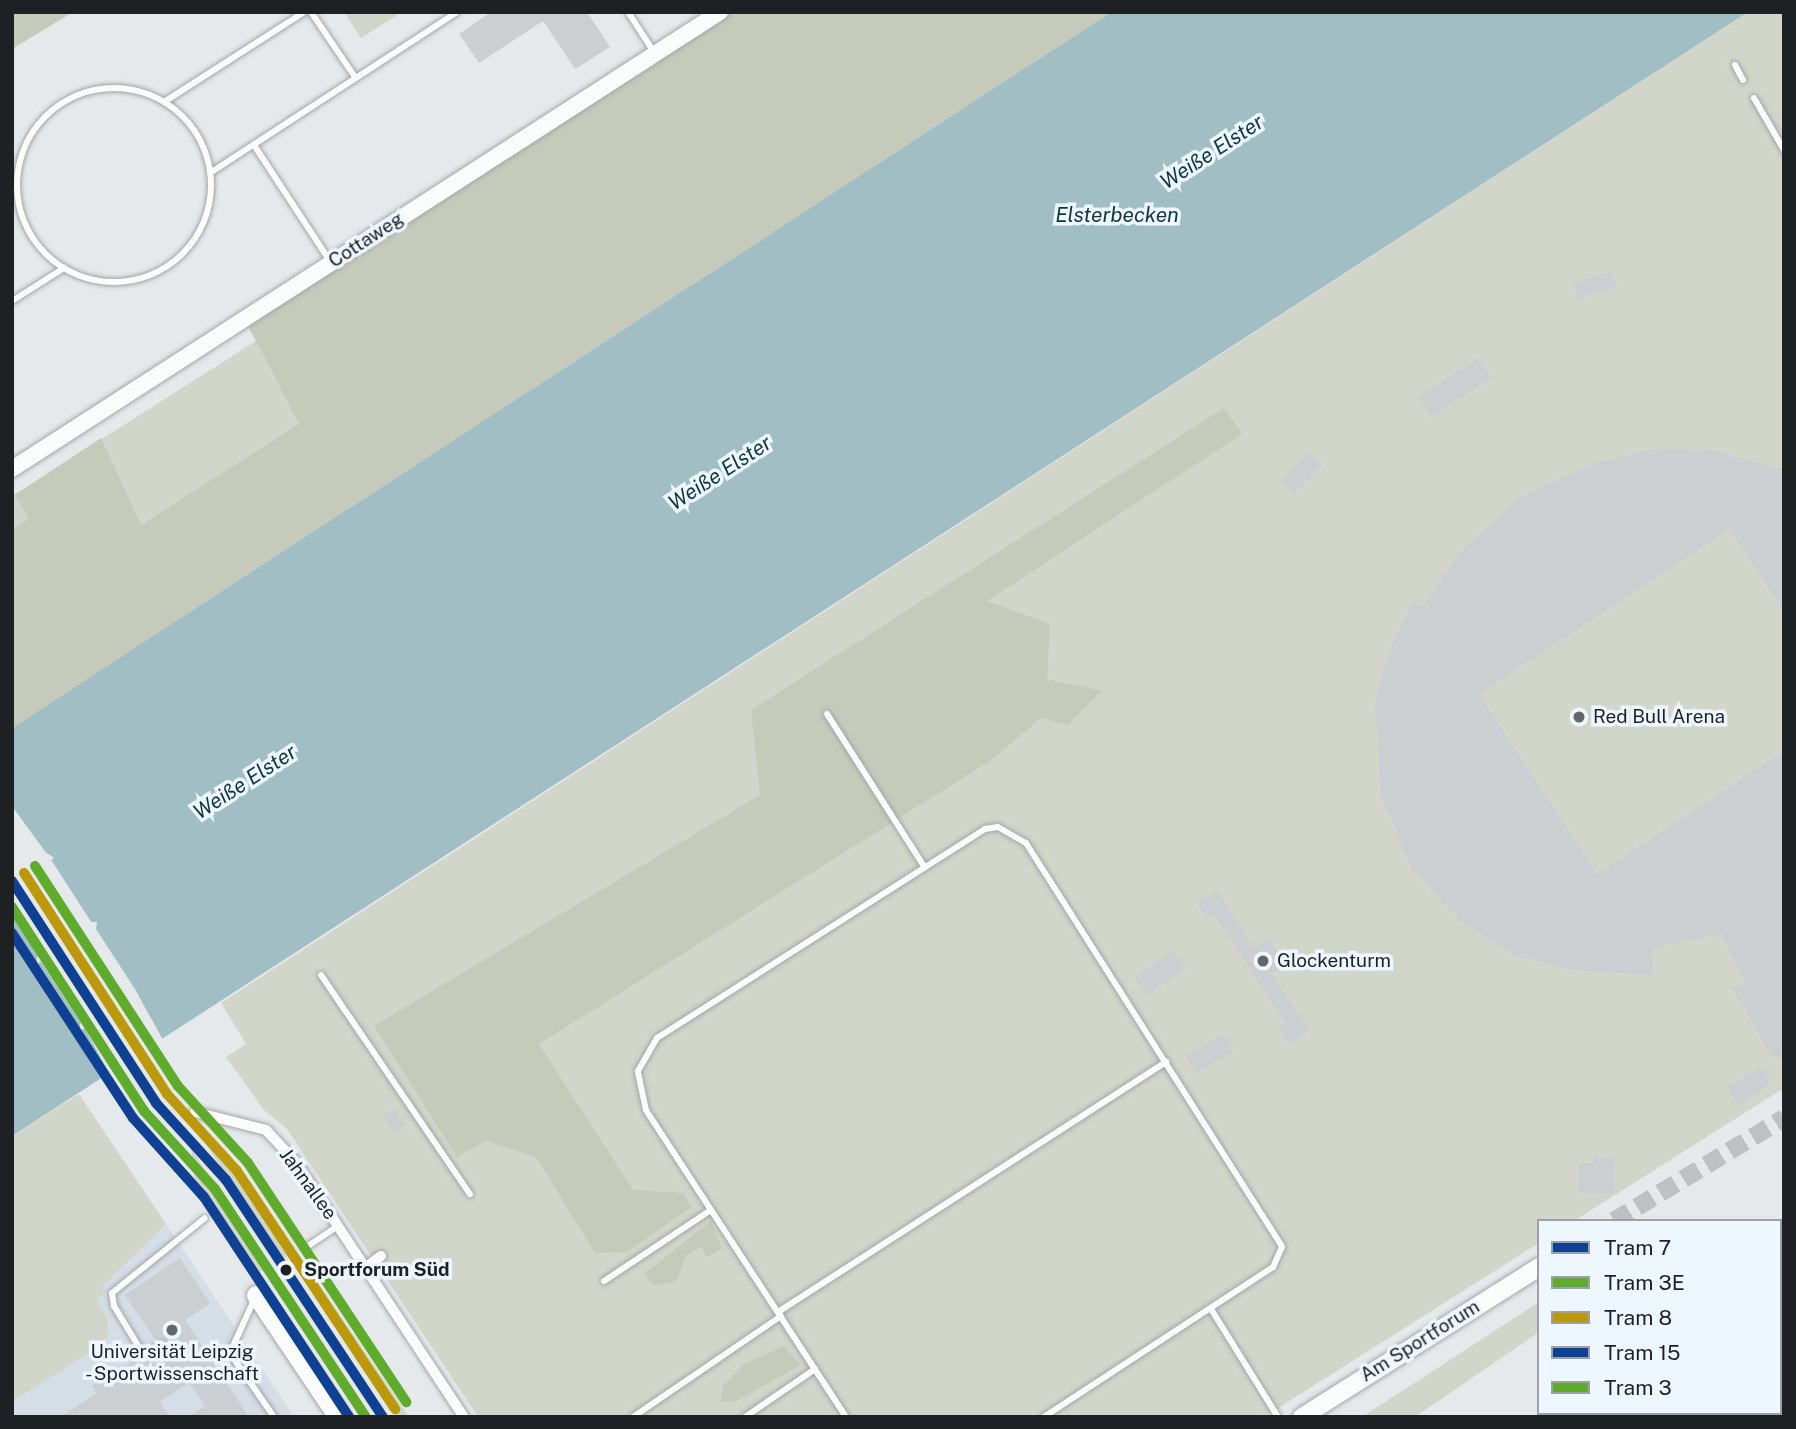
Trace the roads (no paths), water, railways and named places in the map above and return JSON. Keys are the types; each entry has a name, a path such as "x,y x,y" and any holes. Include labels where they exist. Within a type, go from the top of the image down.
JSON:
{"main road":[{"name":"Am Sportforum","path":"1302,1417 1537,1268"},
{"path":"256,1295 338,1417"}],"street":[{"name":"Cottaweg","path":"12,469 720,12"},
{"name":"Jahnallee","path":"194,1112 266,1130 295,1161 464,1417"},
{"path":"365,1268 382,1256"}],"lane":[{"path":"164,103 304,12"},
{"path":"311,12 355,77"},
{"path":"210,173 457,12"},
{"path":"628,12 655,53"},
{"path":"1735,65 1743,80"},
{"path":"105,89 133,90 164,103 195,132 210,173 209,204 200,229 168,266 121,282 95,280 64,268 33,239 15,199 19,166 29,138 61,104 105,89"},
{"path":"1754,98 1784,149"},
{"path":"254,145 331,262"},
{"path":"12,301 64,268"},
{"path":"827,714 924,866"},
{"path":"846,1417 641,1101 637,1081 644,1052 665,1032 924,866 985,829 1004,828 1020,836 1282,1247 1273,1267 1044,1417"},
{"path":"321,975 470,1194"},
{"path":"633,1417 779,1314 1166,1062"},
{"path":"604,1281 711,1210"},
{"path":"164,1345 142,1352 114,1306 112,1293 205,1218"},
{"path":"307,1246 338,1226"},
{"path":"256,1295 230,1353 274,1417"},
{"path":"1211,1309 1278,1417"},
{"path":"745,1417 815,1369"}],"water":[{"name":"Elsterbecken","path":"1111,12 1748,12 12,1136 12,886 54,858 47,853 12,876 12,728","holes":["91,922 97,922 96,929 37,964 37,957","134,988 139,996 80,1031 80,1024"]}],"tunnel":[{"path":"1617,1219 1784,1118"}],"tram line":[{"name":"3","path":"35,866 178,1086 248,1163 406,1402"},
{"name":"8","path":"24,873 167,1094 237,1171 395,1409"},
{"name":"7","path":"12,881 156,1103 226,1180 383,1417"},
{"name":"3E","path":"12,907 144,1111 215,1189 366,1417"},
{"name":"15","path":"12,933 133,1118 204,1197 349,1417"}],"place":[{"name":"Red Bull Arena","path":"1579,717"},
{"name":"Glockenturm","path":"1263,961"},
{"name":"Sportforum Süd","path":"286,1270"},
{"name":"Universität Leipzig - Sportwissenschaft","path":"172,1330"}],"water label":[{"name":"Weiße Elster","path":"1212,152"},
{"name":"Weiße Elster","path":"720,473"},
{"name":"Weiße Elster","path":"245,782"}]}
